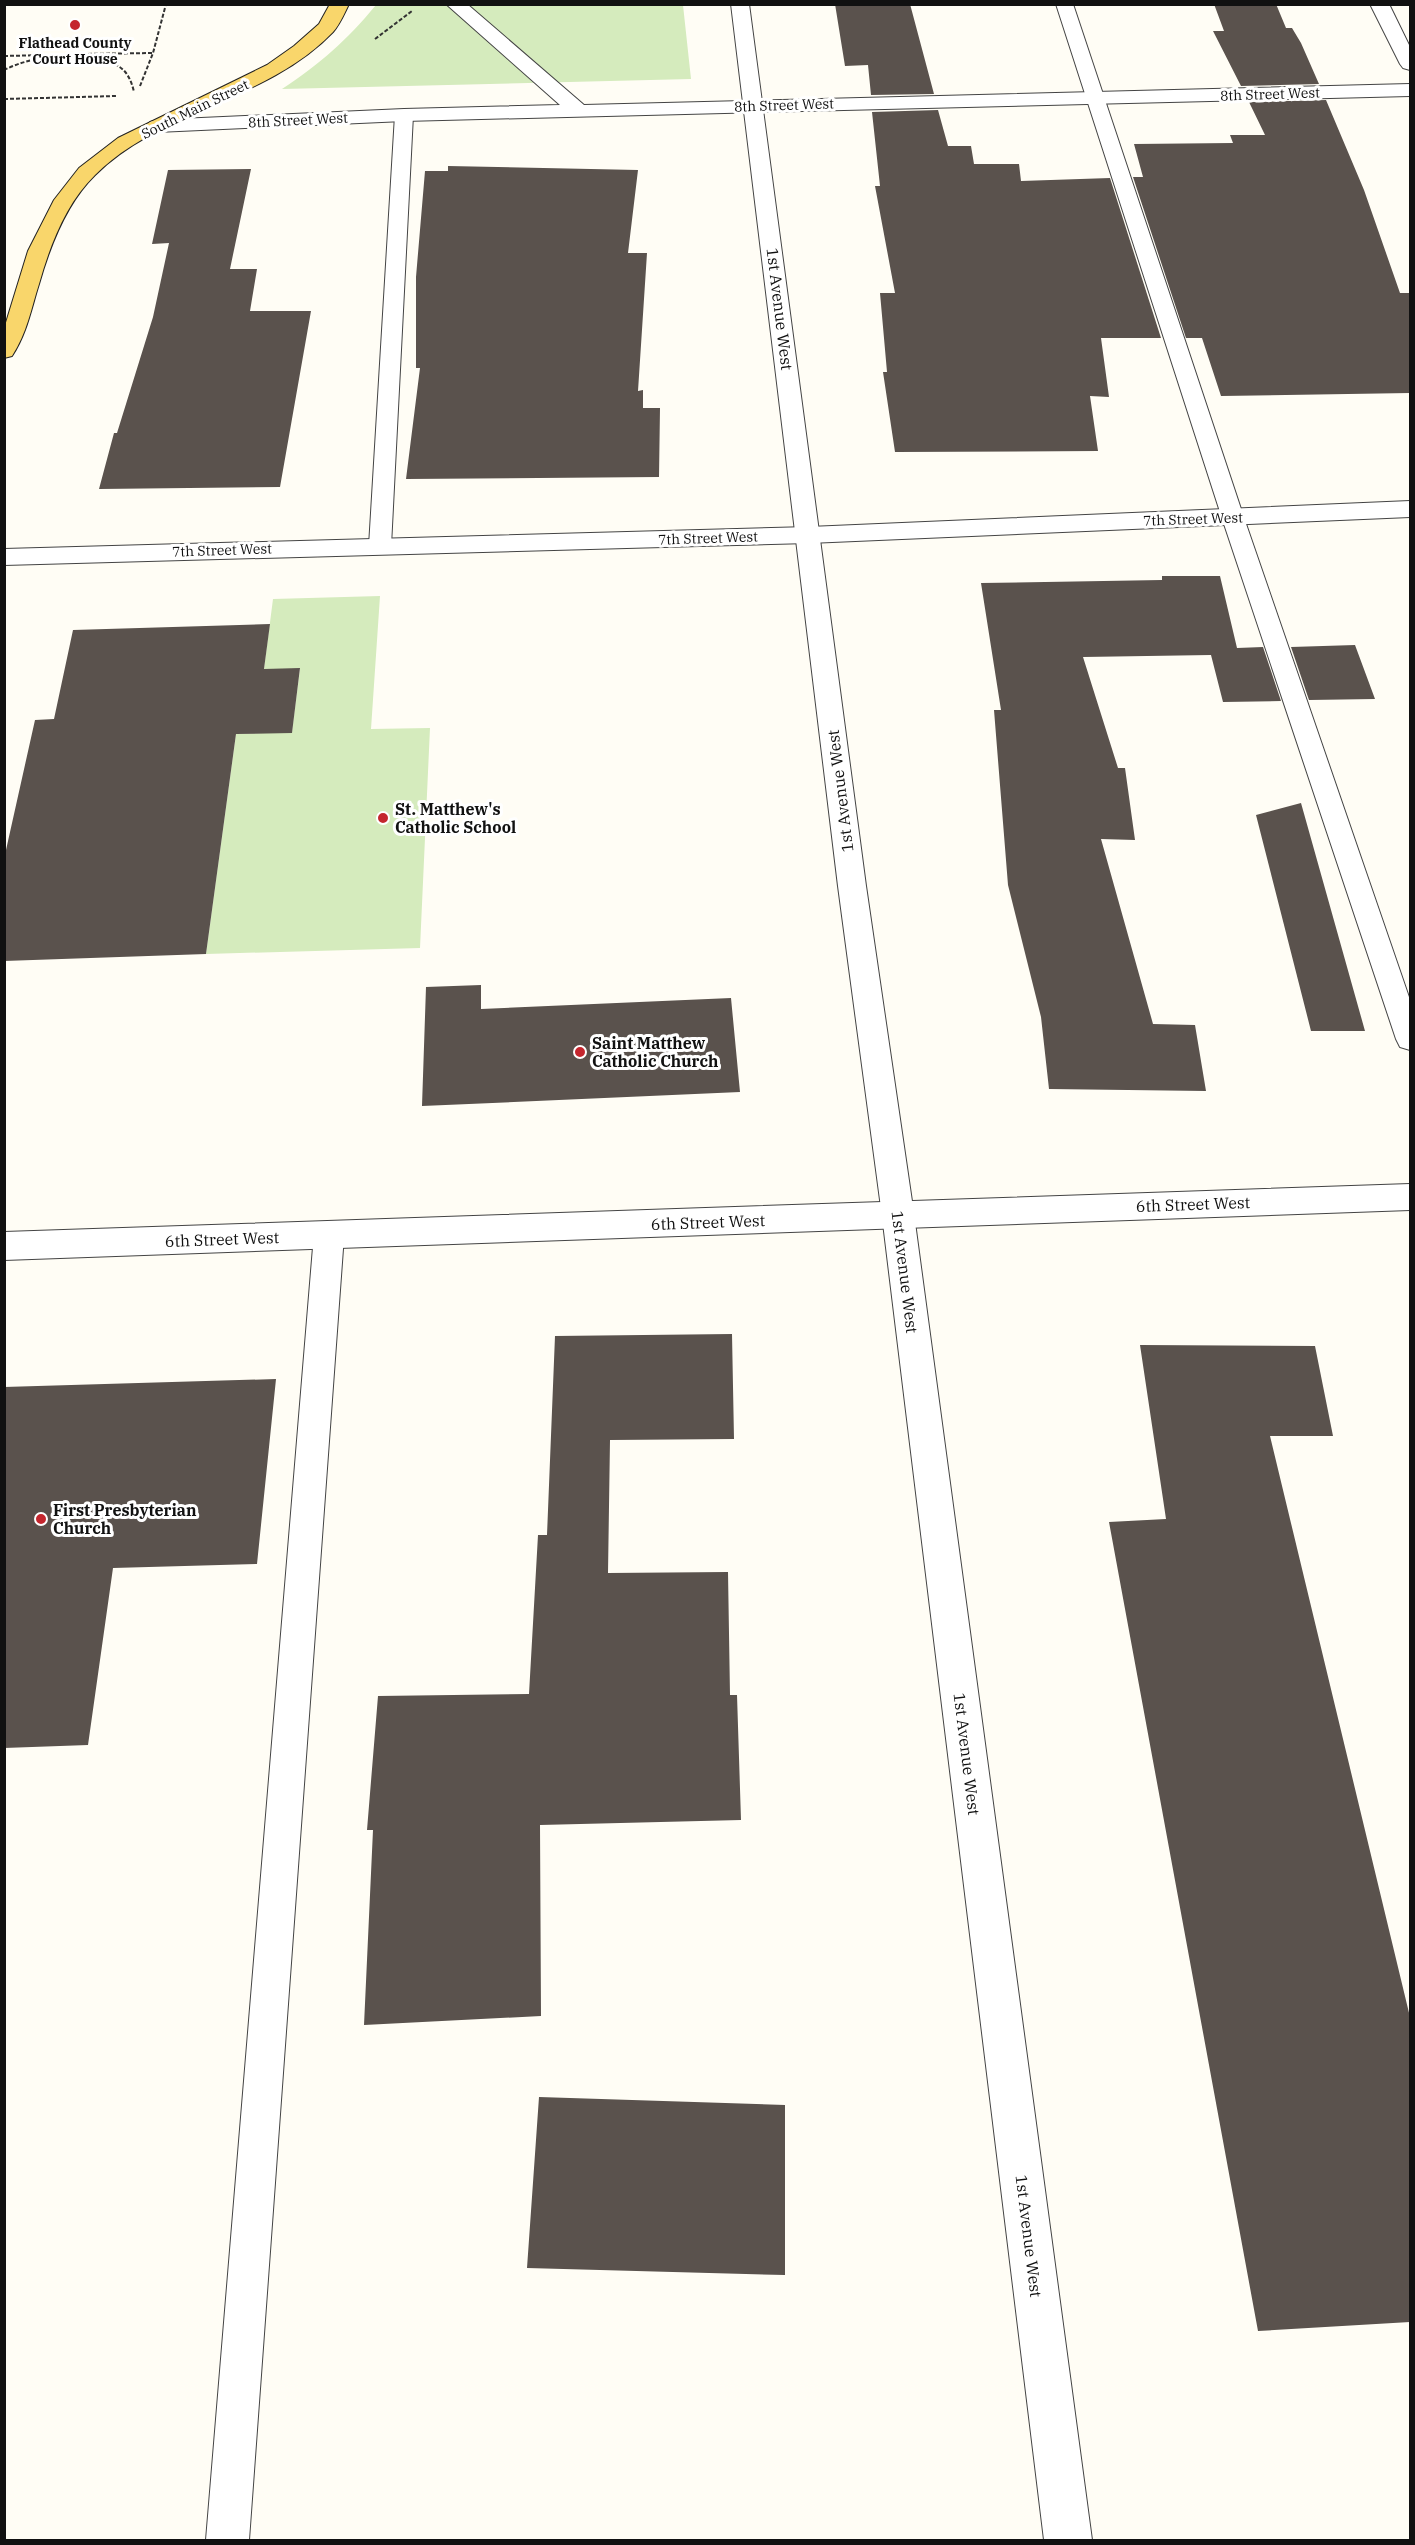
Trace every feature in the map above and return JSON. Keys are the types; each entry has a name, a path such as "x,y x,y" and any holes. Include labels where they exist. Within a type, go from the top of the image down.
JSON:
{"main road":[{"name":"South Main Street","path":"4,351 12,341 28,281 46,231 65,198 96,162 157,126 246,85 288,60 327,27 340,4"}],"street":[{"path":"455,4 581,112"},
{"name":"1st Avenue West","path":"741,4 852,886 898,1215 1068,2541"},
{"path":"1379,4 1410,64"},
{"name":"8th Street West","path":"157,126 404,115 1410,90"},
{"name":"7th Street West","path":"4,556 809,535 1410,509"},
{"name":"6th Street West","path":"4,1246 1410,1197"}],"lane":[{"path":"1064,4 1233,518 1410,1039"},
{"path":"380,546 404,115"},
{"path":"227,2541 264,2093 329,1235"}],"path":[{"path":"4,70 41,58 62,55 105,60 121,68 130,80 136,96 153,52 166,4"},
{"path":"4,56 153,52"},
{"path":"4,99 124,96"}],"green space":[{"path":"376,5 683,5 691,79 282,89 332,51"},
{"path":"380,596 371,729 430,728 420,948 206,954 236,734 292,732 300,669 264,669 273,599"}],"building":[{"path":"835,4 910,4 934,94 871,95 868,65 845,66"},
{"path":"1214,4 1276,4 1286,28 1292,28 1301,43 1319,84 1241,86 1213,31 1224,31"},
{"path":"1326,100 1364,190 1400,293 1410,293 1410,393 1221,396 1202,338 1186,338 1133,177 1143,177 1134,144 1233,143 1230,135 1265,135 1249,102"},
{"path":"938,110 948,146 971,146 974,164 1019,164 1021,181 1110,178 1161,338 1101,338 1109,397 1090,396 1098,451 895,452 883,372 887,372 880,293 895,293 875,186 880,186 872,112"},
{"path":"448,166 638,170 628,253 647,253 638,391 643,390 643,408 660,408 659,477 406,479 420,368 416,368 416,277 425,171 448,171"},
{"path":"251,169 230,269 257,269 250,311 311,311 280,487 99,489 114,433 117,433 153,317 169,243 152,244 168,170"},
{"path":"1162,576 1220,576 1237,648 1263,647 1281,701 1223,702 1211,655 1083,657 1118,768 1125,768 1135,840 1101,839 1153,1024 1195,1025 1206,1091 1049,1089 1041,1017 1008,885 994,710 1001,710 981,583 1162,580"},
{"path":"270,624 264,669 300,668 292,733 236,734 206,954 4,961 4,859 35,720 54,719 73,630"},
{"path":"1355,645 1375,699 1309,700 1291,647"},
{"path":"1301,803 1365,1031 1311,1031 1256,815"},
{"name":"Saint Matthew Catholic Church","path":"481,985 481,1009 731,998 740,1092 422,1106 426,987"},
{"path":"732,1334 734,1439 610,1440 608,1573 728,1572 730,1695 737,1695 741,1820 540,1825 541,2016 364,2025 373,1830 367,1830 378,1696 529,1694 538,1535 547,1535 555,1336"},
{"path":"1140,1345 1315,1346 1333,1436 1270,1436 1410,2017 1410,2322 1258,2331 1109,1522 1166,1519"},
{"path":"276,1379 257,1564 113,1568 88,1745 4,1748 4,1387"},
{"path":"539,2097 785,2105 785,2275 527,2268"}],"place":[{"name":"Flathead County Court House","path":"75,25"},
{"name":"St. Matthew's Catholic School","path":"383,818"},
{"name":"Saint Matthew Catholic Church","path":"580,1052"},
{"name":"First Presbyterian Church","path":"41,1519"}]}
